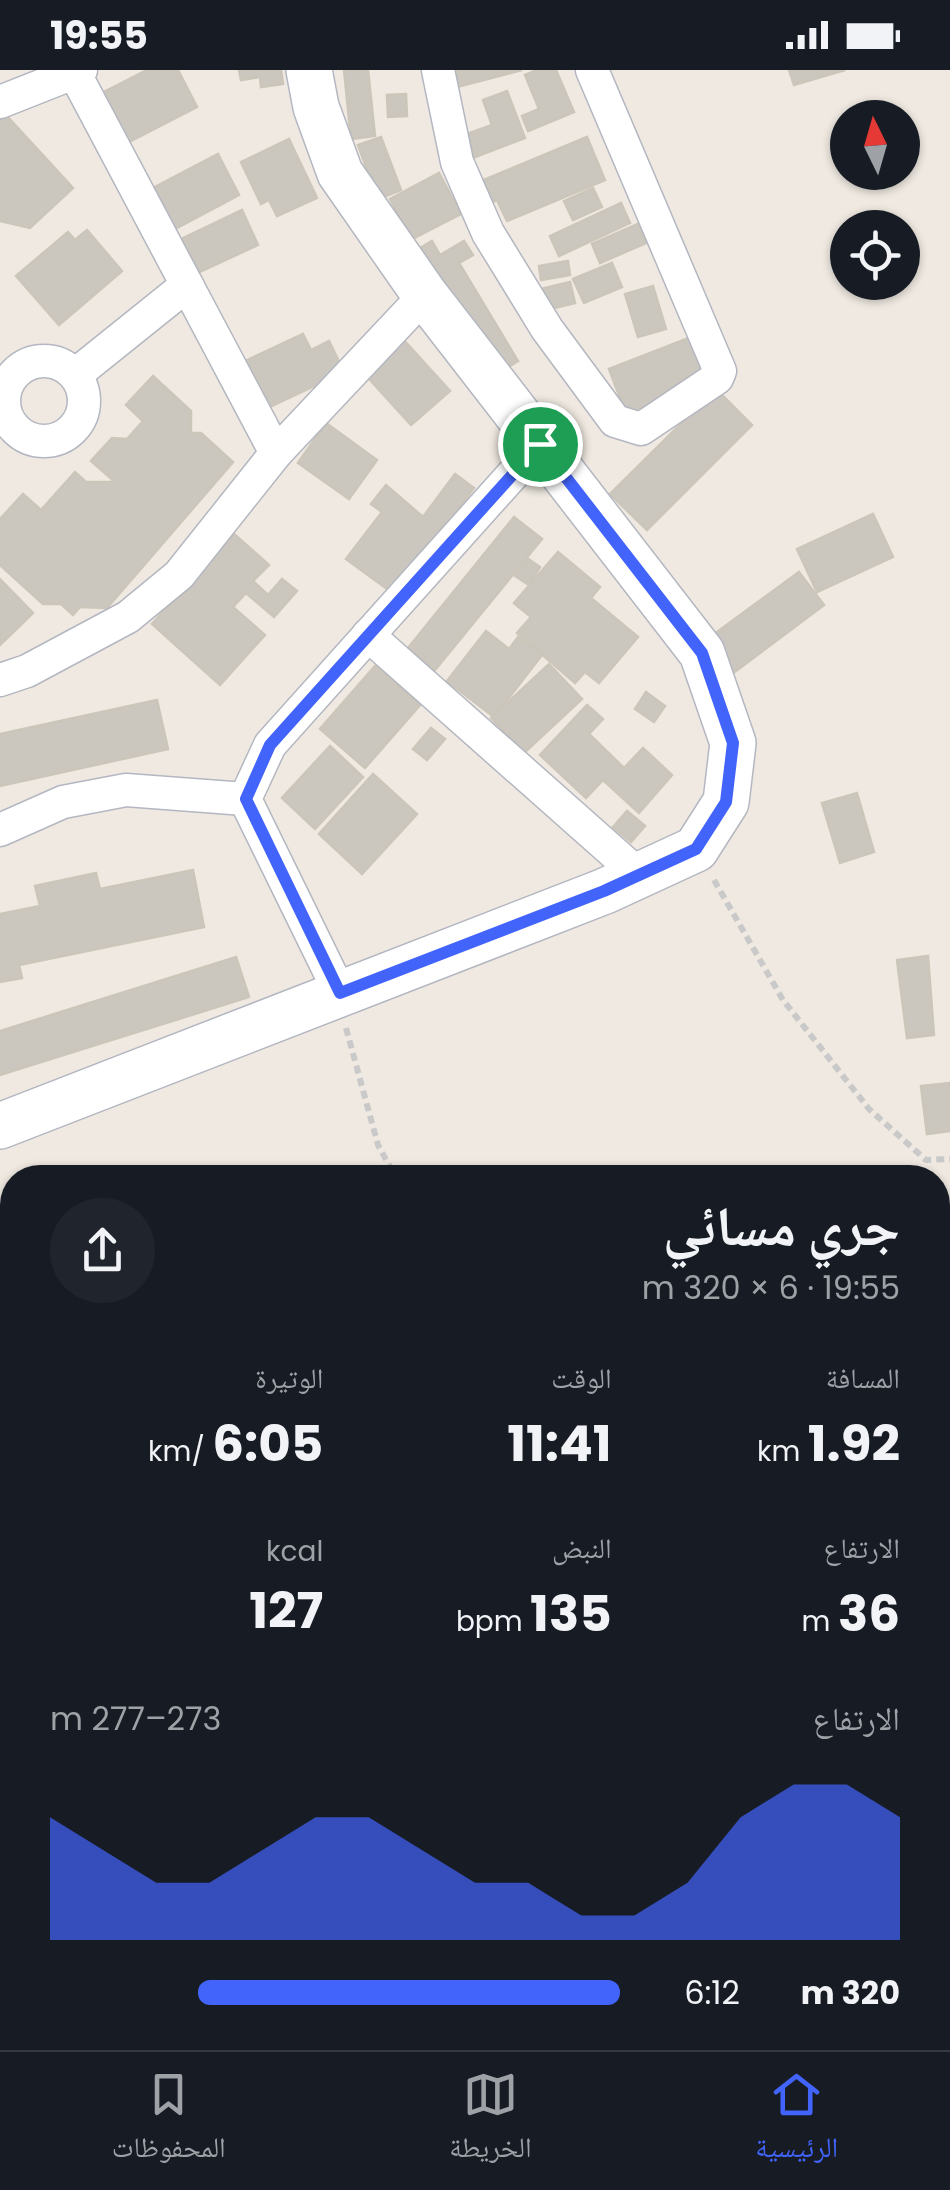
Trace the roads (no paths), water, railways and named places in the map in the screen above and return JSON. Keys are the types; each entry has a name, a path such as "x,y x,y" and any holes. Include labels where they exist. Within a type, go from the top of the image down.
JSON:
{"main road":[{"path":"0,1126 639,875 696,849 726,802 733,743 702,653 425,295 340,173 316,106 309,70"}],"street":[{"path":"438,70 456,162 488,233 547,329 615,421 640,429 717,378 720,371 592,70"},
{"path":"0,102 77,71 276,453"},
{"path":"75,374 187,285"},
{"path":"0,680 28,671 140,607 179,575 276,453 425,295"},
{"path":"340,993 246,799 270,745 540,444"},
{"path":"368,635 639,875"},
{"path":"0,830 63,802 126,790 246,799"}]}
